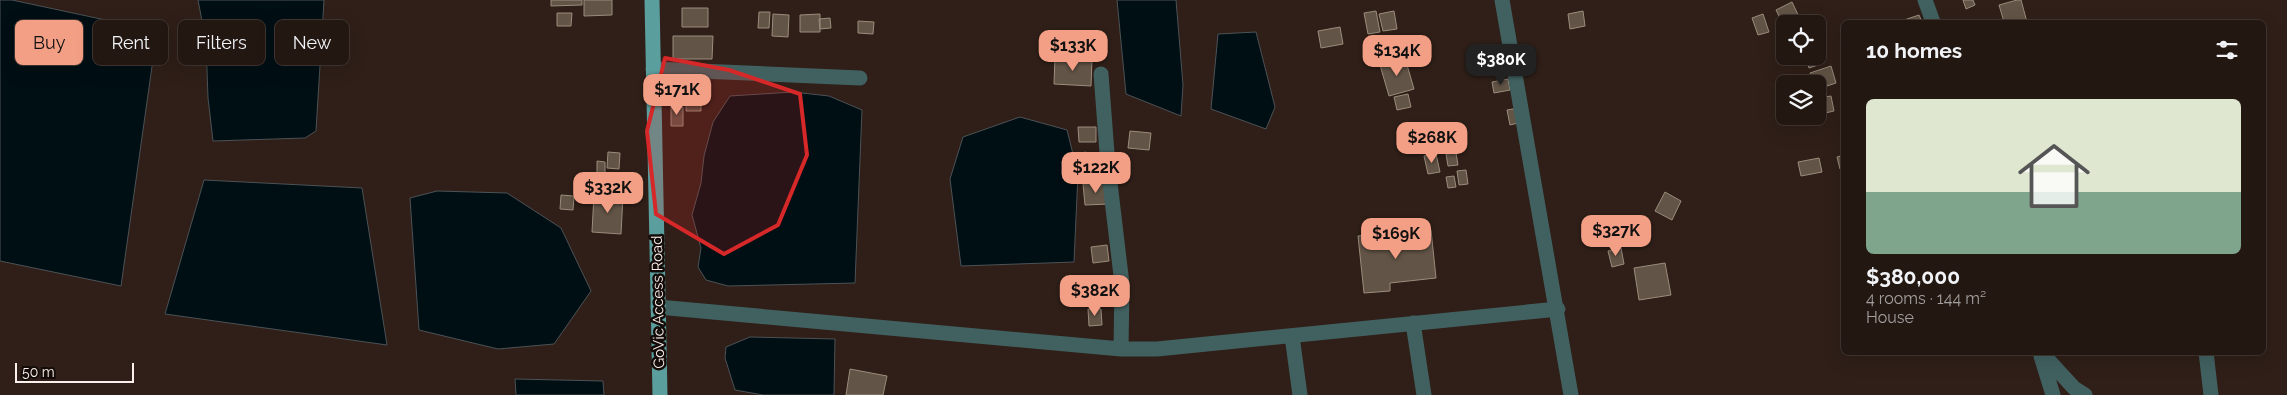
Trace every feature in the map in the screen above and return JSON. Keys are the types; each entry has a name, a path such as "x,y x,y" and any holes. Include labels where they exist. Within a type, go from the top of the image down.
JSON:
{"main road":[{"name":"GoVic Access Road","path":"652,0 660,395"}],"street":[{"path":"1502,0 1558,309 1571,395"},
{"path":"1925,0 1932,20"},
{"path":"653,69 860,78"},
{"path":"1101,74 1108,166 1122,284 1121,349"},
{"path":"658,308 1121,349 1156,350 1558,309"},
{"path":"1414,324 1424,395"},
{"path":"1292,336 1300,395"},
{"path":"2041,355 2053,395"},
{"path":"2043,355 2074,388 2085,395"},
{"path":"2206,355 2211,395"}],"highlighted area":[{"path":"665,58 729,70 800,94 807,155 778,225 724,254 656,214 647,131"}],"shaded area":[{"path":"0,0 12,0 106,20 93,20 93,65 152,65 121,286 0,261"},
{"path":"198,0 324,0 323,20 275,20 275,65 320,65 316,131 305,138 213,141 207,65 265,65 265,20 202,20"},
{"path":"1117,0 1176,0 1183,85 1181,116 1126,94"},
{"path":"1256,32 1275,107 1266,129 1211,109 1218,34"},
{"path":"793,92 829,96 862,110 855,283 728,286 706,280 698,267 701,248 692,215 701,183 704,156 713,122 730,96"},
{"path":"1020,117 1067,130 1078,174 1074,262 961,266 950,179 963,137"},
{"path":"204,180 362,188 387,345 165,314"},
{"path":"437,191 507,193 561,228 591,291 554,344 498,349 419,330 410,198"},
{"path":"750,337 835,339 834,395 763,395 735,390 725,358 726,347"},
{"path":"515,379 603,381 604,395 516,395"}],"building":[{"path":"551,0 582,0 582,5 551,6"},
{"path":"584,0 612,0 612,15 584,16"},
{"path":"1963,0 1973,0 1975,5 1966,9"},
{"path":"2021,0 2026,20 2003,20 1999,5"},
{"path":"1792,2 1798,15 1778,15 1776,10"},
{"path":"682,8 708,8 708,27 682,27"},
{"path":"1376,11 1380,32 1368,34 1364,13"},
{"path":"1394,11 1397,29 1383,31 1379,14"},
{"path":"1583,11 1585,26 1570,29 1568,14"},
{"path":"759,12 770,12 769,28 758,28"},
{"path":"557,13 572,13 571,26 557,26"},
{"path":"773,14 789,15 788,37 772,36"},
{"path":"820,14 820,32 800,32 800,15"},
{"path":"1763,14 1769,32 1758,35 1752,18"},
{"path":"1919,15 1921,20 1904,20"},
{"path":"830,18 831,28 820,29 819,19"},
{"path":"858,21 874,22 873,34 858,33"},
{"path":"1340,27 1343,44 1321,48 1318,31"},
{"path":"673,36 713,36 712,59 673,59"},
{"path":"1055,57 1092,59 1091,86 1054,84"},
{"path":"1405,58 1414,89 1389,96 1380,65"},
{"path":"1831,66 1836,83 1826,86 1826,75 1811,75 1810,73"},
{"path":"1508,79 1510,90 1494,93 1492,82"},
{"path":"701,91 701,111 686,111 686,92"},
{"path":"1408,94 1411,107 1397,110 1394,97"},
{"path":"1831,96 1834,111 1826,113 1826,97"},
{"path":"671,107 683,107 683,126 671,126"},
{"path":"1519,108 1522,122 1510,125 1507,110"},
{"path":"1078,127 1096,127 1096,142 1079,142"},
{"path":"1130,131 1151,133 1149,150 1128,148"},
{"path":"608,152 620,153 619,169 607,168"},
{"path":"1086,152 1088,164 1077,165 1076,154"},
{"path":"1456,153 1458,165 1448,166 1446,154"},
{"path":"1436,154 1440,172 1428,174 1424,156"},
{"path":"1841,156 1841,169 1840,169 1837,157"},
{"path":"1819,158 1822,172 1801,176 1798,162"},
{"path":"597,161 605,162 605,173 597,173"},
{"path":"1466,170 1468,184 1459,185 1457,171"},
{"path":"605,173 620,174 619,192 604,191"},
{"path":"1454,176 1456,187 1448,188 1446,177"},
{"path":"1107,182 1109,204 1085,205 1083,184"},
{"path":"1665,192 1681,201 1672,220 1655,211"},
{"path":"594,194 623,195 621,234 592,232"},
{"path":"561,195 574,196 573,210 560,209"},
{"path":"1425,227 1426,231 1431,230 1436,278 1390,283 1390,291 1364,293 1358,236 1374,234 1375,243 1397,241 1396,234 1413,233 1412,228"},
{"path":"1107,245 1109,261 1093,263 1091,247"},
{"path":"1621,248 1624,264 1612,267 1608,251"},
{"path":"1665,263 1671,295 1639,300 1634,268"},
{"path":"1088,309 1101,309 1102,325 1089,326"},
{"path":"850,369 887,376 883,395 846,395"}]}
